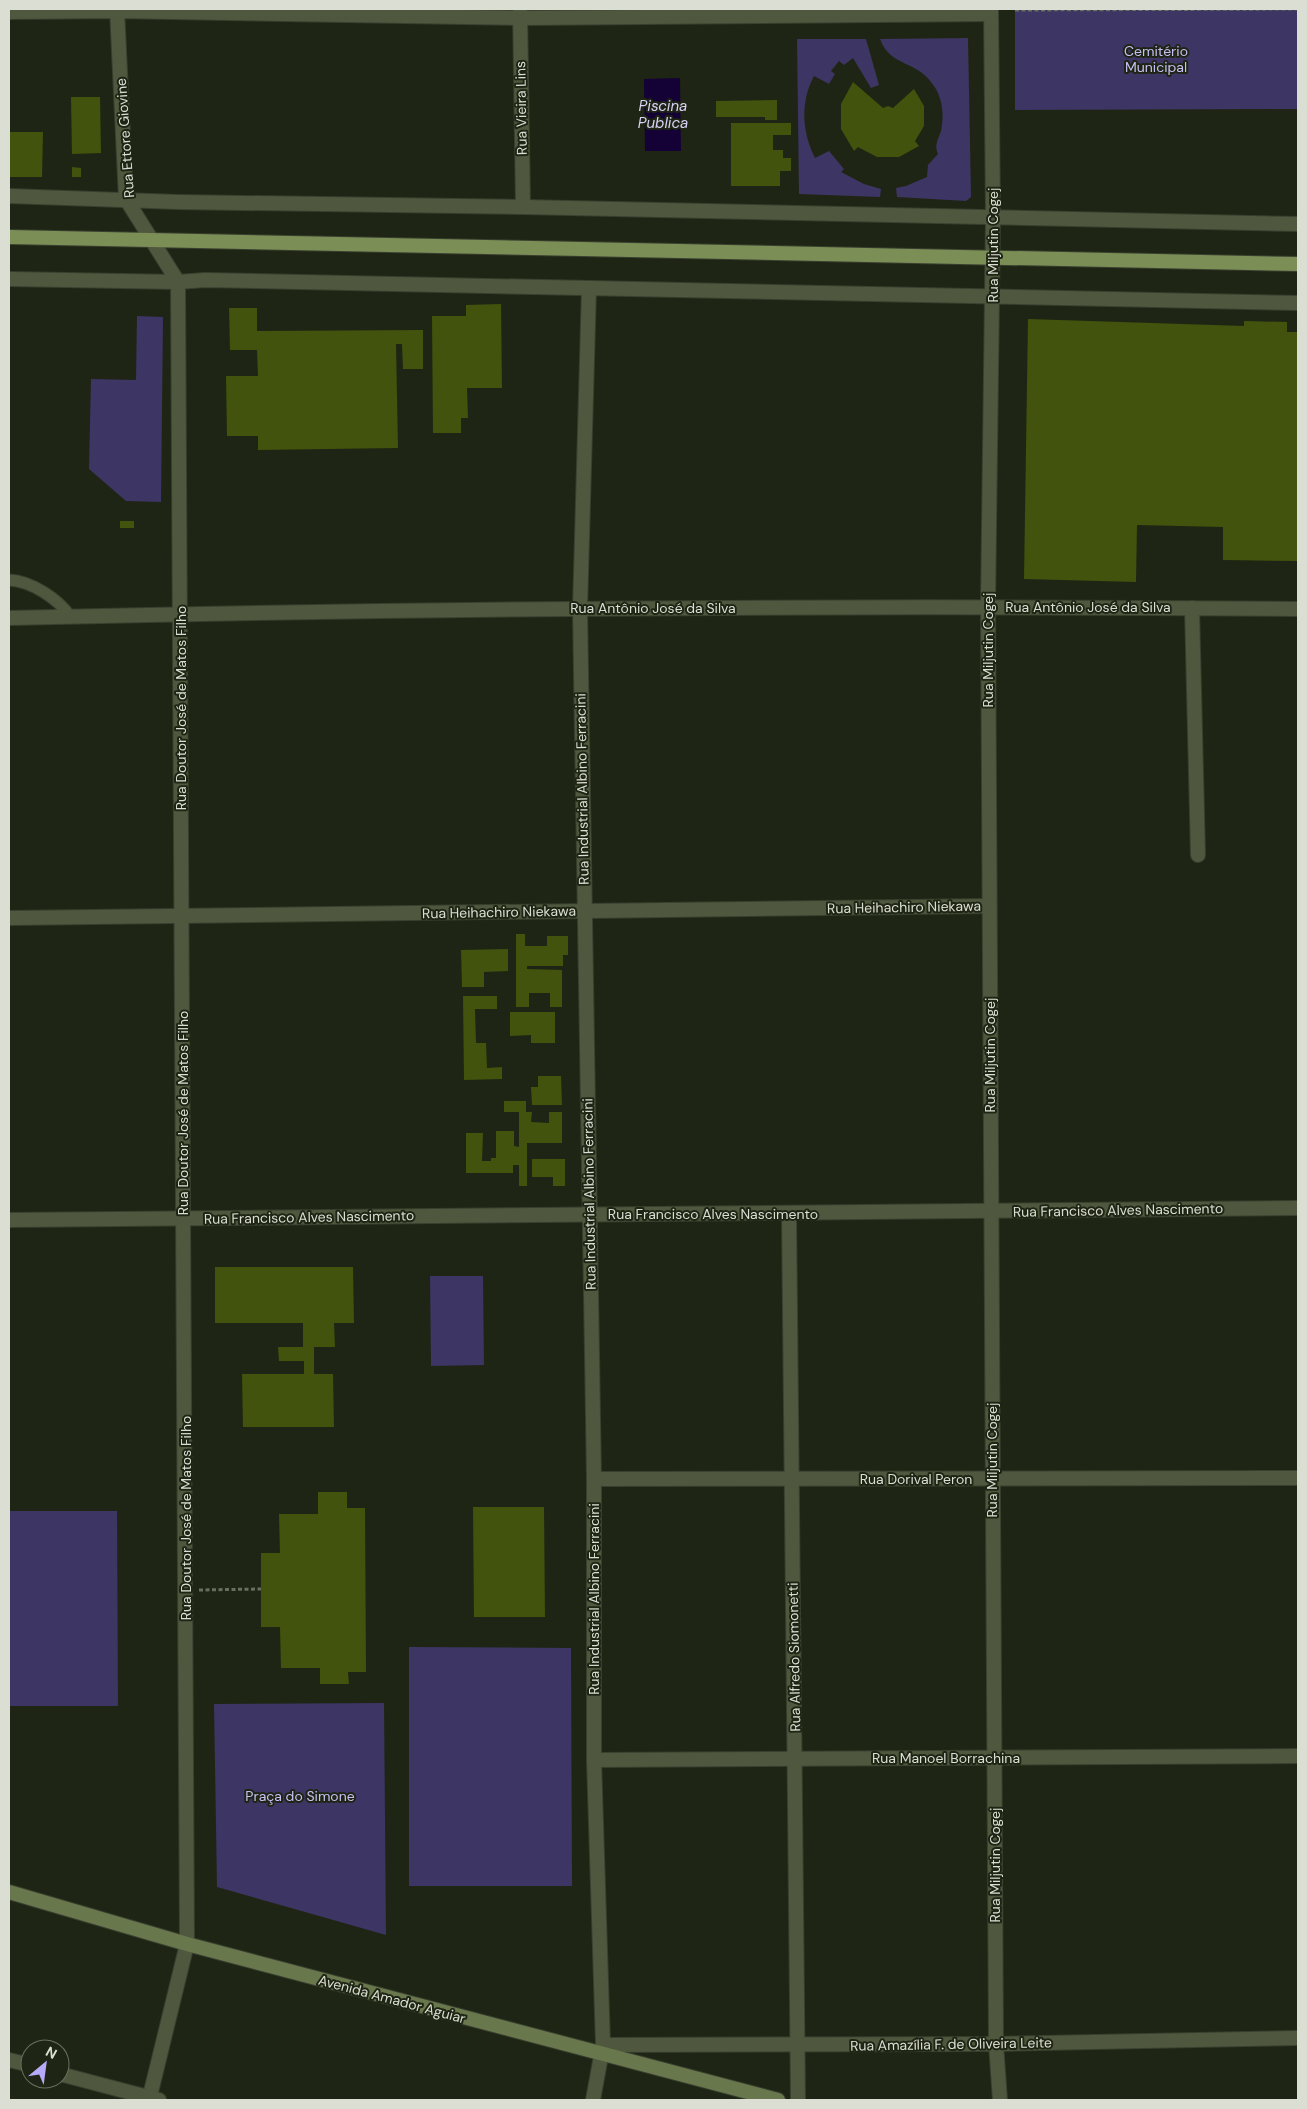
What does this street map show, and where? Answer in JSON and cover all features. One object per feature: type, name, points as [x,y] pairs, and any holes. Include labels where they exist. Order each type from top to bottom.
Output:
[{"type":"main road","points":[[9,237],[523,246],[1298,264]]},
{"type":"main road","name":"Avenida Amador Aguiar","points":[[9,1892],[187,1944],[603,2050],[778,2100]]},
{"type":"street","points":[[9,12],[117,10],[520,14],[991,11]]},
{"type":"street","name":"Rua Ettore Giovine","points":[[117,10],[126,199],[178,282]]},
{"type":"street","name":"Rua Miljutin Cogej","points":[[991,11],[993,258],[988,606],[989,906],[996,2044],[1000,2100]]},
{"type":"street","name":"Rua Vieira Lins","points":[[520,14],[523,207]]},
{"type":"street","points":[[9,196],[178,202],[523,207],[1298,224]]},
{"type":"street","points":[[9,279],[178,282],[205,280],[1298,303]]},
{"type":"street","name":"Rua Doutor José de Matos Filho","points":[[152,2099],[187,1944],[178,282]]},
{"type":"street","name":"Rua Industrial Albino Ferracini","points":[[589,288],[580,609],[594,1479],[594,1760],[603,2050],[593,2100]]},
{"type":"street","name":"Rua Antônio José da Silva","points":[[9,618],[580,609],[988,606],[1298,608]]},
{"type":"street","points":[[1192,608],[1198,855]]},
{"type":"street","name":"Rua Heihachiro Niekawa","points":[[9,918],[989,906]]},
{"type":"street","name":"Rua Francisco Alves Nascimento","points":[[9,1220],[1298,1208]]},
{"type":"street","name":"Rua Alfredo Siomonetti","points":[[789,1213],[790,1479],[796,1759],[798,2100]]},
{"type":"street","name":"Rua Dorival Peron","points":[[594,1479],[1298,1478]]},
{"type":"street","name":"Rua Manoel Borrachina","points":[[594,1760],[1298,1756]]},
{"type":"street","name":"Rua Amazília F. de Oliveira Leite","points":[[603,2050],[798,2045],[996,2044],[1298,2038]]},
{"type":"street","points":[[70,2077],[152,2099]]},
{"type":"lane","points":[[9,580],[30,584],[64,608],[70,616]]},
{"type":"path","points":[[1015,10],[1298,9]]},
{"type":"path","points":[[186,1591],[261,1589]]},
{"type":"green space","name":"Cemitério Municipal","points":[[1015,9],[1298,9],[1298,109],[1015,110]]},
{"type":"green space","points":[[968,38],[971,197],[966,201],[897,197],[896,188],[927,177],[928,165],[938,154],[936,145],[941,131],[943,115],[940,99],[929,79],[921,72],[891,55],[880,39]]},
{"type":"green space","points":[[797,39],[866,39],[879,85],[871,88],[853,58],[844,65],[839,61],[831,71],[835,74],[829,84],[814,76],[806,96],[804,117],[807,138],[815,158],[829,151],[844,169],[841,172],[864,184],[881,189],[880,197],[799,194]]},
{"type":"green space","points":[[137,316],[163,317],[161,502],[126,501],[89,469],[91,379],[136,380]]},
{"type":"green space","points":[[430,1276],[483,1276],[484,1365],[431,1366]]},
{"type":"green space","points":[[9,1511],[117,1511],[118,1706],[9,1706]]},
{"type":"green space","points":[[409,1647],[571,1648],[572,1886],[409,1886]]},
{"type":"green space","name":"Praça do Simone","points":[[384,1703],[386,1935],[217,1887],[214,1704]]},
{"type":"water","name":"Piscina Publica","points":[[680,78],[681,151],[645,151],[644,79]]},
{"type":"building","points":[[853,82],[883,108],[888,106],[893,108],[914,89],[924,106],[924,126],[915,141],[919,146],[899,157],[877,157],[858,147],[854,151],[841,129],[841,104]]},
{"type":"building","points":[[71,97],[100,97],[101,153],[72,154]]},
{"type":"building","points":[[777,100],[777,120],[765,120],[765,117],[716,117],[716,101]]},
{"type":"building","points":[[731,123],[791,123],[791,135],[773,135],[773,150],[783,150],[783,158],[791,158],[791,171],[780,171],[780,186],[731,186]]},
{"type":"building","points":[[9,132],[43,132],[42,177],[9,177]]},
{"type":"building","points":[[72,167],[81,168],[81,177],[72,177]]},
{"type":"building","points":[[501,304],[502,388],[467,388],[468,418],[461,418],[461,433],[433,433],[432,316],[466,316],[466,305]]},
{"type":"building","points":[[229,308],[257,308],[257,331],[423,330],[423,369],[403,369],[402,344],[396,344],[398,448],[258,450],[258,436],[227,436],[226,376],[258,376],[257,350],[230,350]]},
{"type":"building","points":[[1028,319],[1244,326],[1244,321],[1287,322],[1287,332],[1298,332],[1298,561],[1223,560],[1223,527],[1137,525],[1136,582],[1024,579]]},
{"type":"building","points":[[120,521],[134,521],[134,528],[120,528]]},
{"type":"building","points":[[516,934],[525,934],[525,946],[547,946],[547,936],[568,936],[568,955],[563,955],[563,966],[527,966],[527,969],[562,970],[562,1007],[550,1007],[550,993],[529,993],[529,1007],[516,1007]]},
{"type":"building","points":[[508,949],[508,971],[484,972],[484,987],[462,987],[461,950]]},
{"type":"building","points":[[463,996],[497,996],[497,1009],[475,1009],[476,1043],[486,1043],[487,1068],[502,1067],[502,1079],[464,1080]]},
{"type":"building","points":[[510,1012],[555,1012],[555,1043],[531,1043],[531,1035],[510,1036]]},
{"type":"building","points":[[538,1076],[561,1076],[562,1105],[532,1105],[531,1087],[538,1087]]},
{"type":"building","points":[[504,1101],[526,1101],[526,1112],[532,1112],[531,1122],[549,1123],[549,1112],[562,1112],[562,1143],[527,1143],[527,1186],[519,1186],[519,1165],[513,1165],[513,1173],[466,1173],[466,1133],[483,1133],[482,1161],[491,1161],[491,1158],[496,1158],[496,1131],[514,1131],[514,1146],[519,1147],[519,1112],[504,1112]]},
{"type":"building","points":[[532,1159],[565,1159],[565,1186],[553,1186],[553,1177],[532,1177]]},
{"type":"building","points":[[215,1267],[353,1267],[354,1323],[334,1323],[335,1347],[314,1347],[314,1374],[333,1374],[334,1427],[243,1427],[242,1374],[304,1374],[304,1361],[279,1361],[278,1347],[303,1347],[303,1323],[215,1323]]},
{"type":"building","points":[[318,1492],[347,1492],[347,1508],[365,1508],[366,1672],[348,1672],[349,1684],[320,1684],[320,1668],[281,1668],[280,1627],[261,1627],[261,1553],[280,1553],[279,1514],[318,1514]]},
{"type":"building","points":[[473,1507],[544,1507],[545,1617],[474,1617]]}]
